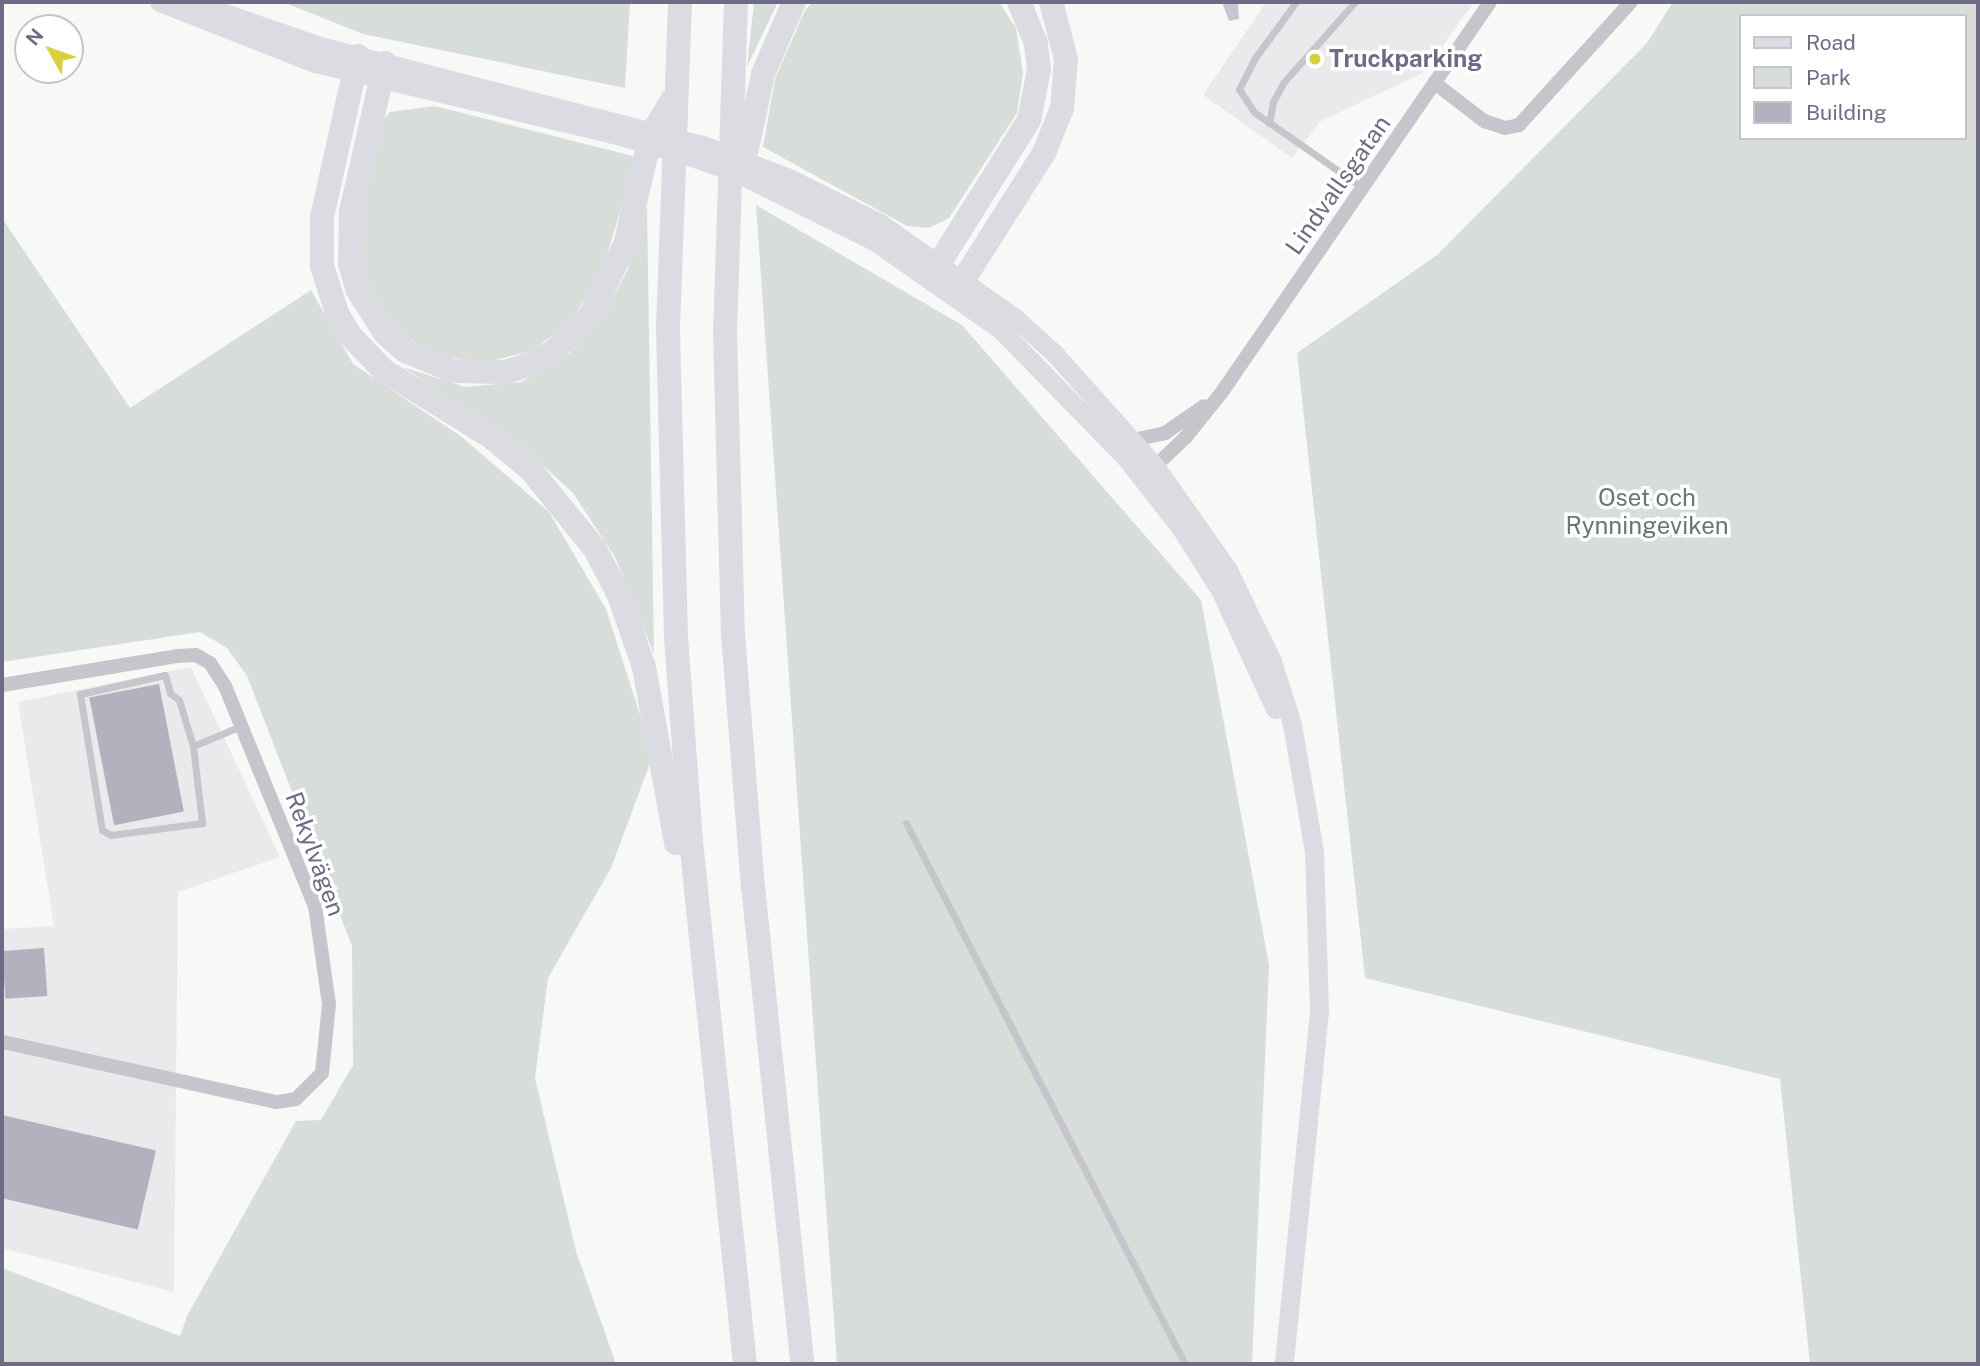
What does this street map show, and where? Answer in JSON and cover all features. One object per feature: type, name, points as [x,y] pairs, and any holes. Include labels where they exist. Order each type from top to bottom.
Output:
[{"type":"highway","points":[[680,2],[674,96],[668,331],[672,548],[691,841],[745,1364]]},
{"type":"highway","points":[[736,2],[725,332],[733,634],[753,886],[802,1364]]},
{"type":"highway","points":[[730,174],[747,149],[763,74],[794,2]]},
{"type":"highway","points":[[934,270],[1029,120],[1039,69],[1036,43],[1019,2]]},
{"type":"highway","points":[[958,287],[1044,153],[1062,108],[1066,59],[1051,2]]},
{"type":"highway","points":[[356,64],[322,217],[322,266],[328,290],[343,324],[365,353],[404,383],[491,436],[549,488],[588,538],[619,595],[644,667],[660,742],[719,1120]]},
{"type":"highway","points":[[383,72],[351,212],[350,264],[357,289],[377,323],[405,351],[441,367],[480,374],[531,364],[554,351],[591,314],[625,245],[652,135],[674,96]]},
{"type":"street","points":[[159,2],[317,54],[615,127],[698,159],[786,186],[880,223],[934,270],[1054,353],[1133,440],[1149,472],[1220,590],[1295,756],[1314,851],[1320,962],[1284,1364]]},
{"type":"street","points":[[192,2],[267,38]]},
{"type":"street","name":"Lindvallsgatan","points":[[1149,472],[1222,392],[1490,2]]},
{"type":"street","points":[[1436,84],[1484,121],[1505,128],[1520,125],[1631,2]]},
{"type":"street","points":[[958,287],[1149,472]]},
{"type":"street","name":"Lindvallsgatan","points":[[1133,440],[1165,433],[1222,392]]},
{"type":"street","name":"Rekylvägen","points":[[2,685],[196,655],[218,671],[315,906],[328,972],[326,1051],[322,1073],[311,1088],[296,1099],[276,1102],[2,1042]]},
{"type":"lane","points":[[1296,2],[1255,58],[1239,89],[1254,112],[1364,188]]},
{"type":"lane","points":[[1269,123],[1273,102],[1283,83],[1355,2]]},
{"type":"lane","points":[[165,675],[170,694],[179,699],[193,746],[202,823],[111,835],[102,830],[80,694],[165,675]]},
{"type":"lane","points":[[193,746],[242,726]]},
{"type":"lane","points":[[906,823],[1185,1364]]},
{"type":"shaded area","points":[[1222,2],[1238,2],[1239,19],[1229,21]]},
{"type":"shaded area","points":[[1266,2],[1474,2],[1423,73],[1321,121],[1292,158],[1203,95]]},
{"type":"shaded area","points":[[191,667],[280,857],[178,892],[174,1292],[2,1248],[2,929],[54,926],[18,702]]},
{"type":"green space","points":[[283,2],[630,2],[625,88],[363,34]]},
{"type":"green space","points":[[754,2],[778,2],[747,67]]},
{"type":"green space","points":[[813,2],[999,2],[1016,28],[1023,73],[1017,113],[949,218],[929,228],[907,226],[763,147],[775,79],[805,10]]},
{"type":"green space","name":"Oset och Rynningeviken","points":[[1673,2],[1978,2],[1978,1364],[1810,1364],[1780,1079],[1365,978],[1297,353],[1437,255],[1647,43]]},
{"type":"green space","points":[[435,106],[637,157],[601,274],[571,321],[532,351],[486,362],[439,356],[401,334],[373,299],[361,262],[361,225],[380,124],[390,112]]},
{"type":"green space","points":[[756,205],[962,325],[1201,600],[1269,965],[1252,1364],[837,1364]]},
{"type":"green space","points":[[647,206],[654,654],[615,557],[573,493],[525,449],[403,367],[465,387],[521,382],[569,354],[604,314],[628,269]]},
{"type":"green space","points":[[2,218],[130,408],[311,290],[353,364],[462,437],[549,512],[606,609],[653,755],[611,868],[548,978],[535,1078],[576,1251],[616,1364],[2,1364],[2,1268],[180,1336],[188,1314],[296,1121],[321,1120],[353,1065],[352,946],[247,676],[227,648],[200,632],[2,662]]},
{"type":"building","points":[[159,684],[184,812],[114,825],[89,698]]},
{"type":"building","points":[[44,948],[47,996],[5,999],[2,951]]},
{"type":"building","points":[[2,1115],[156,1151],[138,1229],[2,1198]]},
{"type":"place","name":"Truckparking","points":[[1315,59]]}]
